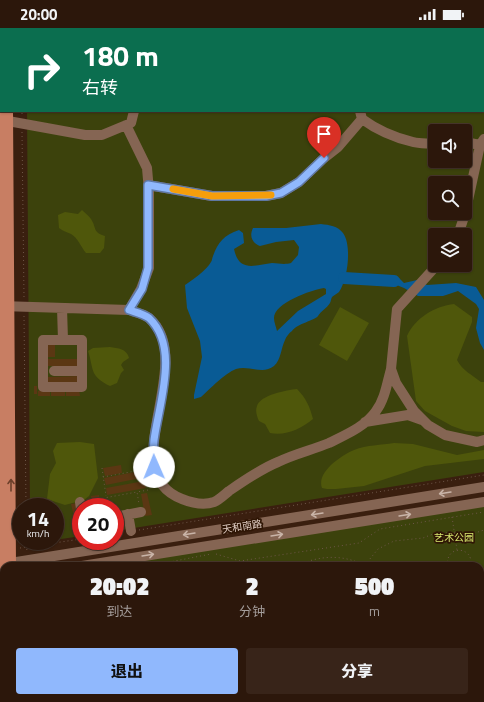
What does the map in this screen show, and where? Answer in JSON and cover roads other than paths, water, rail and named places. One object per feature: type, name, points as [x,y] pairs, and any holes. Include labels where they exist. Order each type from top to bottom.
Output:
[{"type":"main road","points":[[0,63],[0,78]]},
{"type":"main road","points":[[1,112],[11,549],[7,562]]},
{"type":"main road","points":[[6,562],[3,499],[8,116]]},
{"type":"street","points":[[8,116],[85,135],[102,135],[131,123],[134,112]]},
{"type":"street","points":[[148,185],[212,196],[266,196],[281,193],[299,182],[338,147],[361,115],[371,125],[414,143],[428,144]]},
{"type":"street","points":[[126,125],[146,168],[148,185],[148,268],[142,289],[129,310]]},
{"type":"street","points":[[460,228],[482,142]]},
{"type":"street","points":[[5,306],[129,310],[148,316],[162,337],[166,353],[165,374],[154,442],[154,467],[162,484],[174,496],[192,503],[205,504],[215,502],[229,491],[277,462],[322,446],[353,431],[377,411],[384,396],[391,369],[397,309],[431,272]]},
{"type":"street","points":[[62,308],[63,340]]},
{"type":"street","points":[[43,340],[63,340],[82,340],[82,387],[43,387],[43,340]]},
{"type":"street","points":[[391,369],[396,383],[414,410],[428,425],[445,435],[477,442],[484,440]]},
{"type":"street","points":[[54,371],[82,372]]},
{"type":"street","points":[[365,422],[408,416],[423,420]]},
{"type":"street","name":"天和南路","points":[[18,562],[484,487]]},
{"type":"street","name":"天和南路","points":[[107,562],[484,502]]},
{"type":"street","points":[[124,515],[141,512]]},
{"type":"street","points":[[128,514],[131,531]]},
{"type":"water","points":[[321,224],[333,226],[343,233],[346,238],[348,262],[345,279],[339,292],[332,297],[329,305],[316,318],[298,326],[289,334],[286,338],[278,361],[270,369],[236,369],[222,378],[201,397],[194,399],[202,357],[200,341],[187,308],[185,285],[199,275],[209,265],[217,247],[222,240],[229,234],[239,230],[243,233],[244,243],[234,249],[236,257],[244,265],[254,266],[272,263],[291,263],[298,255],[299,247],[294,240],[260,246],[255,243],[251,236],[253,228],[286,228]],"holes":[[[318,289],[326,289],[326,294],[298,311],[277,331],[274,318],[280,307],[286,302],[302,294]]]},
{"type":"water","points":[[399,278],[404,283],[417,280],[427,285],[456,283],[476,287],[484,300],[484,350],[480,343],[476,328],[479,309],[476,304],[458,291],[443,296],[418,296],[394,284],[394,279]]},
{"type":"waterway","points":[[344,278],[394,281]]},
{"type":"park label","name":"艺术公园","points":[[454,537]]}]
